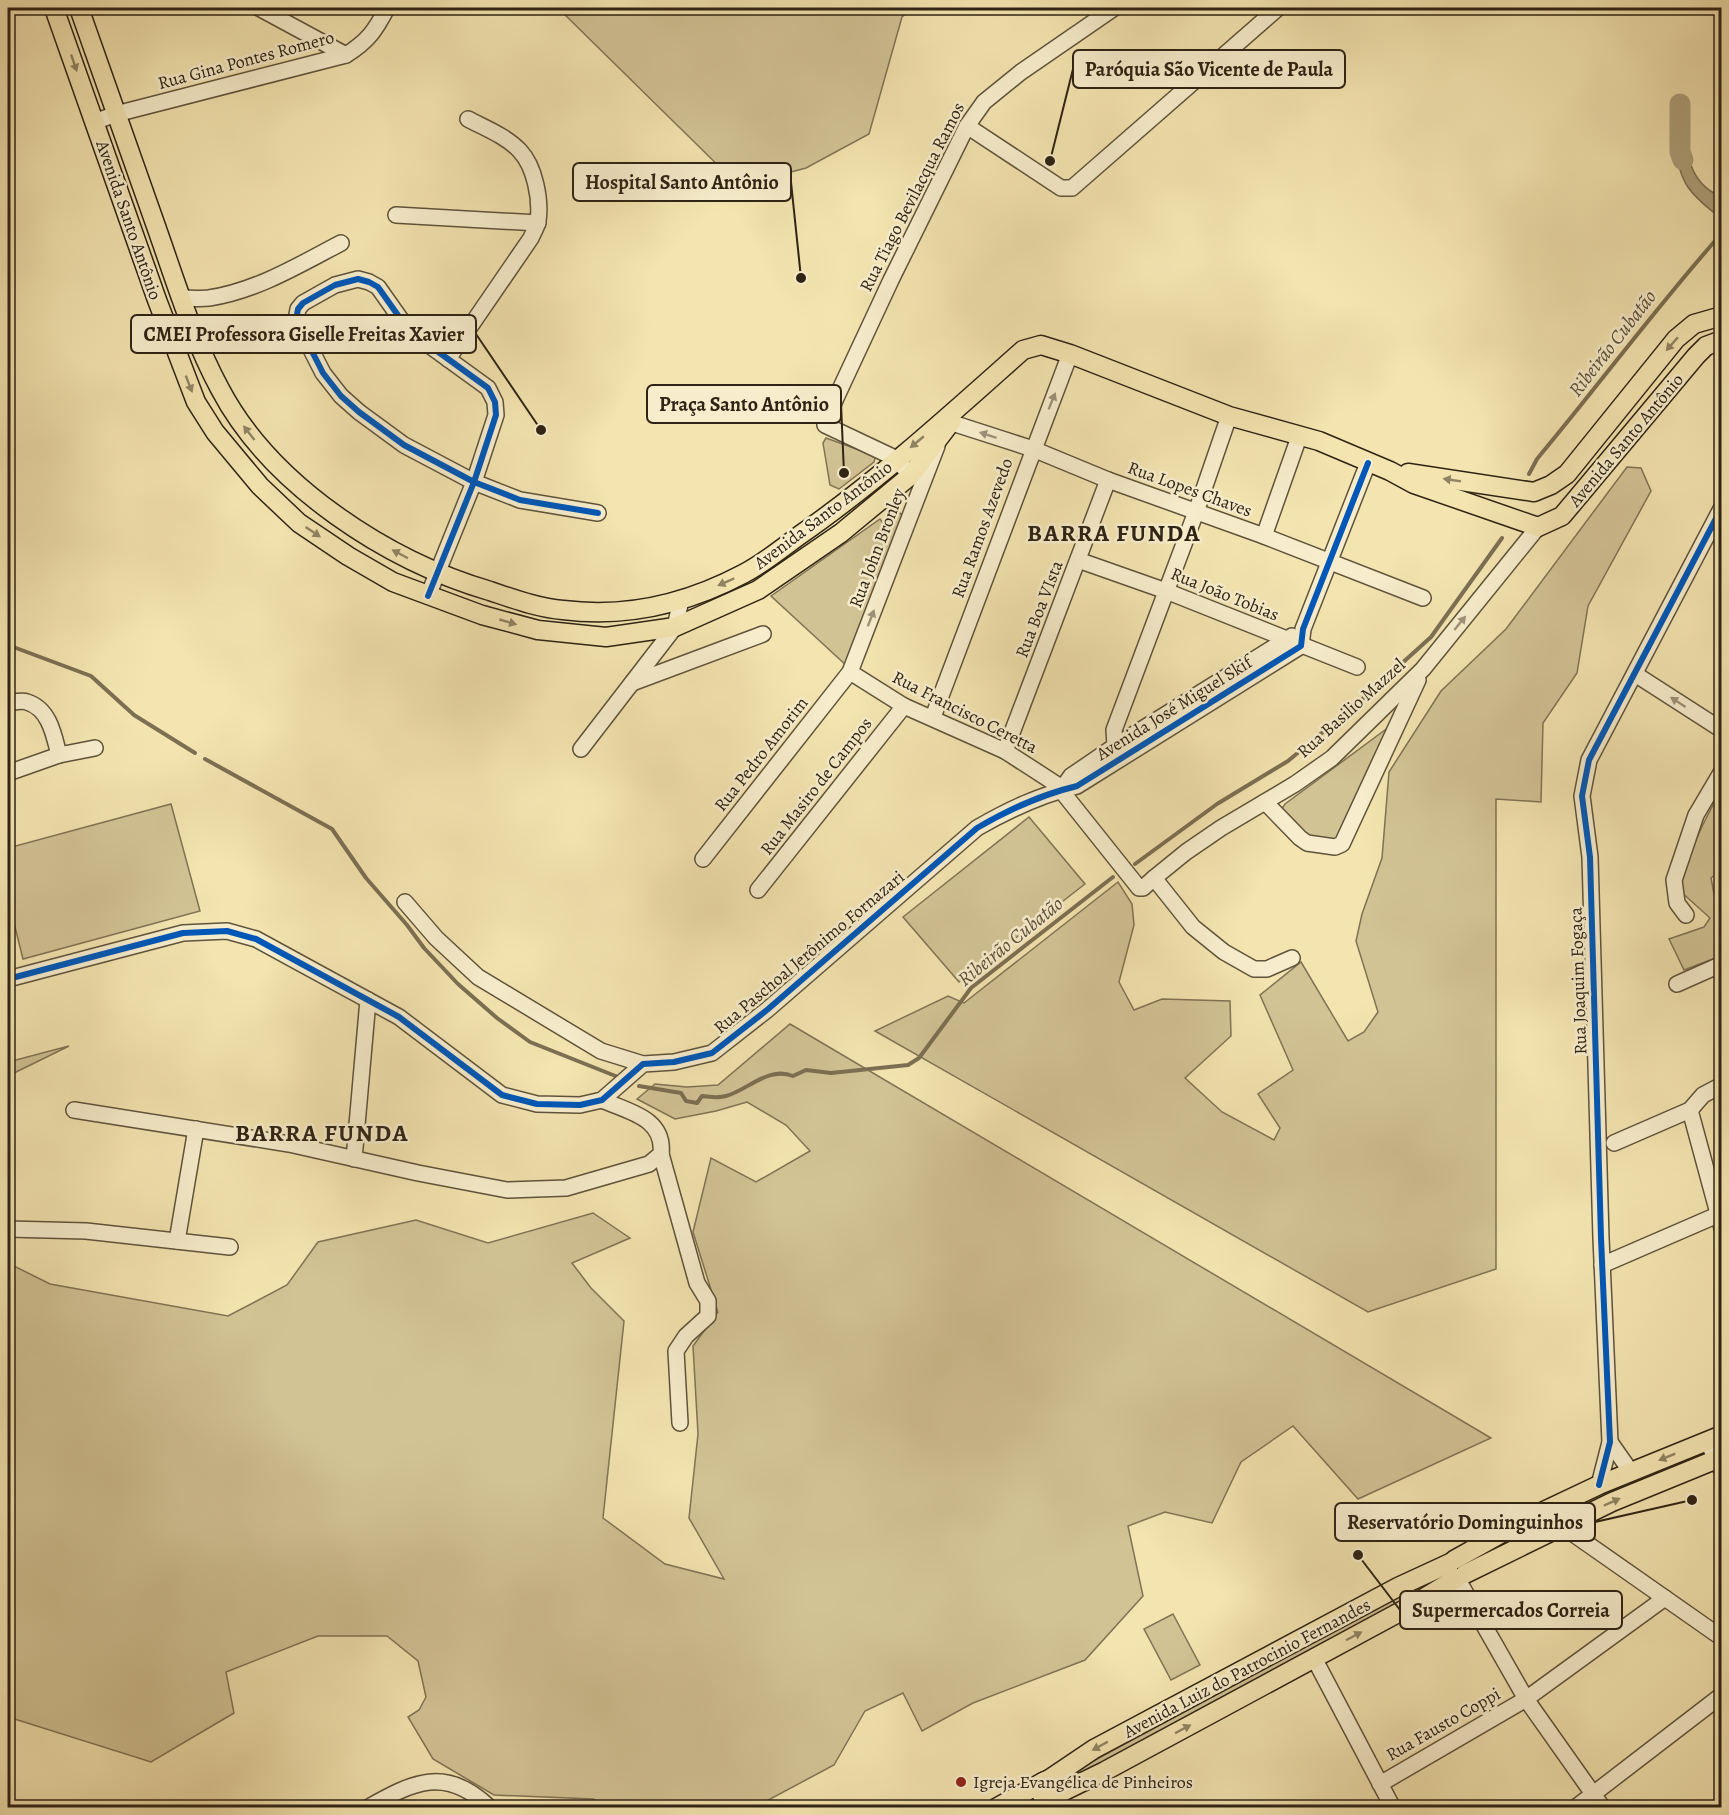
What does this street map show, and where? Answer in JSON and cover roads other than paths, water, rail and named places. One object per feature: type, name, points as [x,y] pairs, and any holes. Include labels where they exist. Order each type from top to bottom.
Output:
[{"type":"main road","name":"Avenida Santo Antônio","points":[[54,8],[157,300],[196,402],[215,432],[260,486],[298,523],[348,556],[393,582],[428,596],[482,615],[538,630],[606,637],[675,627],[758,590],[841,533],[910,476],[962,404],[1023,350],[1041,345],[1071,354],[1229,416],[1319,441],[1390,471],[1414,484],[1538,528],[1562,516],[1696,356],[1706,346],[1722,340]]},
{"type":"main road","name":"Avenida Santo Antônio","points":[[79,8],[181,298],[219,388],[234,413],[273,462],[306,493],[401,556],[475,588],[522,602],[562,610],[615,612],[653,607],[693,597],[746,573],[828,516],[897,459],[945,427]]},
{"type":"main road","name":"Avenida Santo Antônio","points":[[1390,471],[1510,490],[1534,492],[1551,485],[1567,474],[1676,339],[1694,324],[1722,316]]},
{"type":"main road","points":[[1567,474],[1584,489]]},
{"type":"main road","points":[[482,615],[487,590]]},
{"type":"main road","name":"Avenida Luiz do Patrocinio Fernandes","points":[[996,1808],[1048,1795],[1409,1607],[1456,1569],[1527,1519],[1599,1485],[1714,1438]]},
{"type":"main road","name":"Avenida Luiz do Patrocinio Fernandes","points":[[1048,1795],[1094,1749],[1398,1587],[1456,1569],[1562,1526],[1612,1502],[1720,1463]]},
{"type":"street","points":[[259,8],[346,55]]},
{"type":"street","name":"Rua Gina Pontes Romero","points":[[94,122],[116,114],[346,55],[362,45],[374,32],[387,8]]},
{"type":"street","name":"Rua Tiago Bevilacqua Ramos","points":[[897,459],[825,425],[891,280],[967,126],[984,102],[1021,72],[1114,8]]},
{"type":"street","points":[[967,126],[1061,188],[1072,188],[1278,8]]},
{"type":"street","points":[[448,359],[531,238],[538,223],[538,201],[534,179],[527,160],[508,141],[468,119]]},
{"type":"street","points":[[396,215],[538,223]]},
{"type":"street","points":[[181,298],[208,298],[247,288],[286,272],[341,243]]},
{"type":"street","points":[[428,596],[474,482],[496,415],[495,402],[488,388],[415,335],[378,287],[358,279],[335,285],[303,303],[298,309],[296,320],[323,373],[341,396],[359,412],[404,445],[474,482],[520,500],[598,513]]},
{"type":"street","name":"Rua Ramos Azevedo","points":[[933,717],[1071,354]]},
{"type":"street","points":[[1118,752],[1114,730],[1196,512],[1229,416]]},
{"type":"street","name":"Rua Lopes Chaves","points":[[945,427],[1033,449],[1108,480],[1264,536],[1423,598]]},
{"type":"street","name":"Rua John Bronley","points":[[850,672],[945,427]]},
{"type":"street","points":[[1264,536],[1299,437]]},
{"type":"street","points":[[897,459],[910,476]]},
{"type":"street","points":[[1294,643],[1330,562],[1368,463]]},
{"type":"street","name":"Rua Boa VIsta","points":[[1005,751],[1108,480]]},
{"type":"street","name":"Rua Joaquim Fogaça","points":[[1599,1485],[1610,1442],[1602,1265],[1590,857],[1581,796],[1589,760],[1722,507]]},
{"type":"street","name":"Rua Basilio Mazzel","points":[[1154,878],[1186,852],[1332,758],[1424,669],[1538,528]]},
{"type":"street","name":"Rua João Tobias","points":[[1078,560],[1166,591],[1358,667]]},
{"type":"street","points":[[581,748],[675,627],[681,600]]},
{"type":"street","points":[[632,683],[763,634]]},
{"type":"street","name":"Avenida José Miguel Skif","points":[[1061,790],[1071,776],[1118,752],[1294,643]]},
{"type":"street","points":[[1265,802],[1307,843],[1335,847],[1342,844],[1424,669]]},
{"type":"street","name":"Rua Francisco Ceretta","points":[[850,672],[904,706],[1005,751],[1056,784],[1138,888],[1143,888],[1154,878]]},
{"type":"street","name":"Rua Pedro Amorim","points":[[703,859],[850,672]]},
{"type":"street","points":[[1635,674],[1722,730]]},
{"type":"street","points":[[8,703],[26,701],[37,707],[49,720],[59,755]]},
{"type":"street","name":"Rua Masiro de Campos","points":[[758,890],[904,706]]},
{"type":"street","points":[[8,774],[59,755],[94,748]]},
{"type":"street","points":[[1686,915],[1677,903],[1674,880],[1696,815],[1722,771]]},
{"type":"street","name":"Rua Paschoal Jerônimo Fornazari","points":[[643,1064],[674,1062],[712,1053],[768,1010],[977,828],[1038,796],[1061,790]]},
{"type":"street","points":[[1154,878],[1193,927],[1224,952],[1254,969],[1267,969],[1292,958]]},
{"type":"street","points":[[405,902],[436,938],[478,977],[601,1051],[643,1064]]},
{"type":"street","points":[[8,979],[183,933],[227,931],[256,939],[399,1017],[502,1095],[537,1104],[580,1106],[602,1100],[643,1064]]},
{"type":"street","points":[[1677,984],[1722,964]]},
{"type":"street","points":[[354,1159],[368,1000]]},
{"type":"street","points":[[1614,1143],[1690,1110],[1703,1095],[1722,1085]]},
{"type":"street","points":[[602,1100],[651,1122],[661,1137],[662,1154],[697,1283],[708,1301],[708,1316],[686,1336],[676,1351],[680,1423]]},
{"type":"street","points":[[74,1110],[289,1144],[507,1190],[566,1188],[649,1164],[662,1154]]},
{"type":"street","points":[[1602,1265],[1721,1219],[1690,1110]]},
{"type":"street","points":[[177,1241],[196,1129]]},
{"type":"street","points":[[8,1228],[86,1230],[230,1247]]},
{"type":"street","points":[[1714,1438],[1720,1463]]},
{"type":"street","points":[[1610,1442],[1631,1472]]},
{"type":"street","points":[[1562,1526],[1722,1638]]},
{"type":"street","points":[[1456,1569],[1526,1698],[1603,1808]]},
{"type":"street","name":"Rua Fausto Coppi","points":[[1380,1784],[1526,1698],[1665,1598]]},
{"type":"street","points":[[1314,1658],[1393,1808]]},
{"type":"street","points":[[1575,1808],[1722,1695]]},
{"type":"street","points":[[367,1808],[418,1783],[437,1782],[458,1785],[480,1797],[490,1808]]},
{"type":"waterway","points":[[1680,104],[1680,152],[1683,160]]},
{"type":"waterway","name":"Ribeirão Cubatão","points":[[1529,474],[1537,459],[1722,233]]},
{"type":"waterway","name":"Ribeirão Cubatão","points":[[1135,864],[1217,804],[1288,761],[1358,703],[1431,637],[1502,538]]},
{"type":"waterway","name":"Ribeirão Cubatão","points":[[8,645],[91,676],[134,715],[195,753]]},
{"type":"waterway","points":[[205,759],[332,829],[366,878],[424,948],[458,984],[497,1018],[530,1042],[618,1077]]},
{"type":"waterway","name":"Ribeirão Cubatão","points":[[639,1086],[681,1093],[686,1101],[697,1103],[702,1096],[726,1096],[775,1074],[793,1076],[806,1070],[831,1073],[908,1065],[919,1058],[971,988],[1113,877]]},
{"type":"place","name":"Paróquia São Vicente de Paula","points":[[1050,161]]},
{"type":"place","name":"Hospital Santo Antônio","points":[[801,278]]},
{"type":"place","name":"CMEI Professora Giselle Freitas Xavier","points":[[541,430]]},
{"type":"place","name":"Praça Santo Antônio","points":[[844,473]]},
{"type":"place","name":"Reservatório Dominguinhos","points":[[1692,1500]]},
{"type":"place","name":"Supermercados Correia","points":[[1358,1555]]},
{"type":"place","name":"Igreja Evangélica de Pinheiros","points":[[961,1782]]},
{"type":"district","name":"BARRA FUNDA","points":[[1114,533]]},
{"type":"district","name":"BARRA FUNDA","points":[[322,1133]]}]
